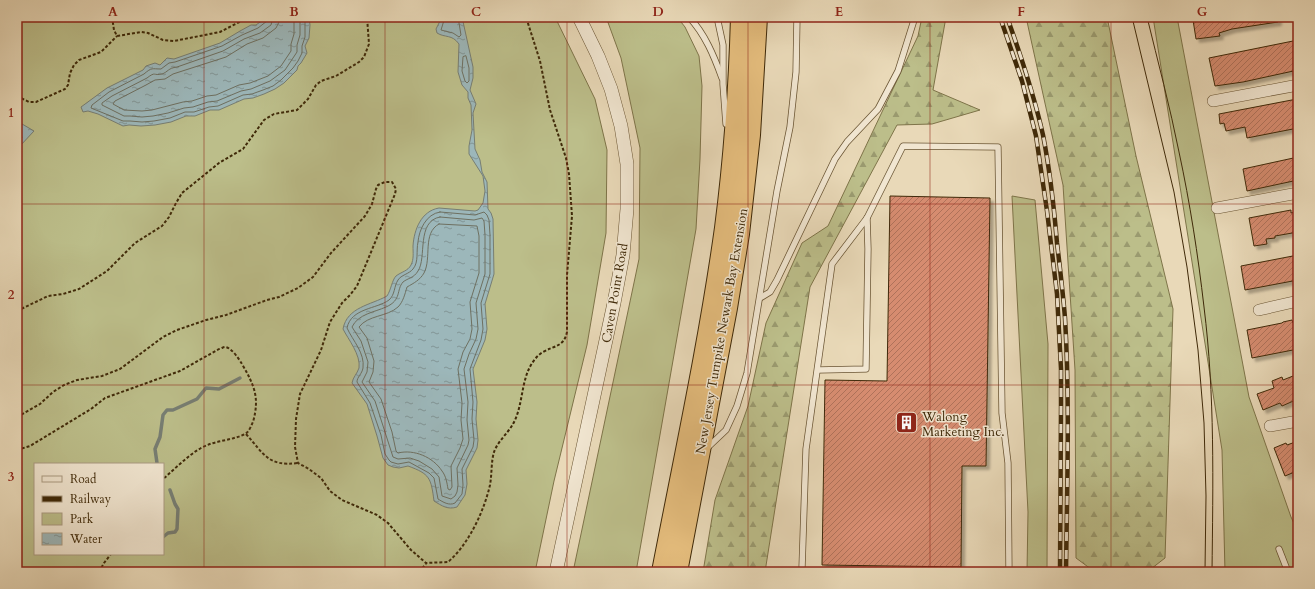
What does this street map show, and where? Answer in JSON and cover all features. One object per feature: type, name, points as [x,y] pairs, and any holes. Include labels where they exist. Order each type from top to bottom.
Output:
[{"type":"highway","name":"New Jersey Turnpike Newark Bay Extension","points":[[662,572],[713,303],[730,178],[738,84],[741,17]]},
{"type":"highway","name":"New Jersey Turnpike Newark Bay Extension","points":[[677,572],[728,308],[739,234],[750,135],[757,17]]},
{"type":"street","name":"Caven Point Road","points":[[556,572],[614,303],[623,256],[627,209],[627,164],[621,126],[611,89],[598,56],[578,17]]},
{"type":"street","points":[[1213,101],[1298,85]]},
{"type":"street","points":[[1217,208],[1298,193]]},
{"type":"street","points":[[1259,310],[1298,301]]},
{"type":"street","points":[[1270,426],[1298,421]]},
{"type":"lane","points":[[689,17],[705,39],[716,61],[723,84]]},
{"type":"lane","points":[[717,17],[723,44],[723,84],[727,131]]},
{"type":"lane","points":[[700,454],[726,430],[737,406],[747,373],[777,191],[790,127],[796,72],[797,17]]},
{"type":"lane","points":[[760,298],[770,292],[778,280],[835,159],[848,142],[878,109],[898,71],[915,17]]},
{"type":"lane","points":[[728,139],[730,178]]},
{"type":"lane","points":[[804,572],[802,568],[806,449],[832,264],[867,218],[903,146],[998,147],[1002,413],[1008,463],[1009,572]]},
{"type":"lane","points":[[818,370],[866,369],[868,249],[867,218]]},
{"type":"lane","points":[[1279,548],[1288,572]]},
{"type":"path","points":[[112,17],[114,30],[117,36]]},
{"type":"path","points":[[17,96],[30,102],[36,102],[64,89],[68,85],[70,73],[74,65],[79,60],[101,52],[117,36],[141,32],[148,33],[163,40],[174,41],[220,32],[249,17]]},
{"type":"path","points":[[17,311],[48,296],[63,294],[79,289],[107,271],[135,243],[162,226],[169,217],[182,193],[219,164],[243,149],[264,120],[274,114],[297,110],[308,99],[316,85],[321,81],[336,76],[364,57],[370,44],[367,17],[341,17]]},
{"type":"path","points":[[246,434],[267,457],[275,463],[298,463],[321,478],[330,490],[342,500],[377,515],[388,523],[411,550],[426,563],[448,562],[458,552],[474,529],[490,485],[494,452],[513,424],[517,415],[528,370],[537,357],[543,352],[561,344],[566,339],[567,332],[567,270],[572,216],[566,158],[550,110],[540,61],[526,17]]},
{"type":"path","points":[[17,417],[40,404],[53,392],[64,385],[77,380],[102,376],[120,369],[156,341],[177,330],[206,320],[226,316],[267,300],[279,298],[298,288],[313,277],[331,253],[365,216],[372,204],[378,185],[385,182],[392,182],[396,189],[395,194],[362,275],[357,286],[342,303],[330,322],[321,350],[300,394],[296,419],[295,446],[298,463]]},
{"type":"path","points":[[17,450],[30,446],[91,409],[105,398],[120,391],[180,371],[225,347],[229,349],[241,363],[253,385],[257,400],[251,426],[246,434],[215,442],[201,448],[164,478]]},
{"type":"path","points":[[100,572],[104,563],[110,555]]},
{"type":"path","points":[[419,572],[426,563]]},
{"type":"green space","points":[[17,17],[555,17],[595,99],[607,150],[606,233],[587,345],[554,481],[535,572],[17,572]]},
{"type":"green space","points":[[606,17],[677,17],[685,27],[699,56],[702,86],[696,229],[636,572],[573,572],[639,259],[640,148],[621,58]]},
{"type":"green space","points":[[922,17],[946,17],[933,90],[980,110],[932,124],[897,125],[810,287],[765,572],[703,572],[715,500],[748,406],[766,323],[802,243],[828,226],[918,36]]},
{"type":"green space","points":[[1026,17],[1107,17],[1136,156],[1173,309],[1165,558],[1147,572],[1095,572],[1076,558],[1075,370],[1063,185]]},
{"type":"green space","points":[[1153,17],[1177,17],[1249,397],[1291,517],[1298,532],[1298,572],[1225,572],[1222,450]]},
{"type":"green space","points":[[1012,196],[1035,200],[1048,344],[1047,572],[1027,572],[1028,512]]},
{"type":"water","points":[[267,17],[309,17],[310,25],[309,38],[305,46],[307,53],[297,70],[284,83],[275,89],[253,98],[244,99],[219,110],[210,110],[195,116],[186,116],[171,122],[155,125],[123,126],[98,114],[88,111],[83,112],[81,107],[107,88],[143,70],[146,66],[155,63],[160,65],[167,58],[174,59],[220,43],[251,25],[256,25]]},
{"type":"water","points":[[442,17],[462,17],[473,67],[473,78],[470,90],[476,104],[473,113],[475,149],[480,160],[482,172],[487,182],[488,209],[493,219],[494,274],[485,304],[487,329],[485,340],[473,369],[477,402],[477,448],[466,470],[467,484],[465,495],[457,507],[451,508],[442,506],[434,501],[430,482],[421,472],[408,466],[399,468],[393,467],[388,465],[383,458],[367,404],[352,383],[359,368],[359,363],[354,347],[343,329],[345,322],[354,311],[387,296],[396,276],[410,267],[413,260],[415,234],[420,222],[427,213],[439,208],[475,211],[478,210],[483,203],[485,191],[483,176],[469,154],[472,130],[471,105],[468,98],[468,92],[462,85],[458,72],[459,44],[451,37],[437,33],[436,29]]},
{"type":"water","points":[[17,121],[34,131],[20,146],[17,147]]},
{"type":"building","points":[[1214,17],[1278,17],[1278,22],[1232,29],[1219,33],[1220,36],[1196,39],[1193,20]]},
{"type":"building","points":[[1298,40],[1298,70],[1243,82],[1215,86],[1209,58]]},
{"type":"building","points":[[1297,99],[1298,128],[1247,138],[1245,127],[1226,131],[1224,123],[1220,124],[1219,114]]},
{"type":"building","points":[[1298,157],[1298,180],[1247,191],[1243,169]]},
{"type":"building","name":"Walong Marketing Inc.","points":[[890,196],[990,198],[986,466],[962,466],[961,567],[822,565],[825,380],[887,381]]},
{"type":"building","points":[[1291,210],[1291,213],[1298,211],[1298,232],[1275,236],[1275,238],[1266,239],[1267,244],[1254,246],[1249,218]]},
{"type":"building","points":[[1298,255],[1298,280],[1245,290],[1241,266]]},
{"type":"building","points":[[1292,320],[1293,323],[1298,322],[1298,349],[1252,358],[1247,330]]},
{"type":"building","points":[[1298,374],[1298,399],[1282,406],[1280,403],[1263,410],[1257,394],[1274,388],[1272,381],[1282,377],[1283,380]]},
{"type":"building","points":[[1298,441],[1298,465],[1295,466],[1297,471],[1285,476],[1274,448],[1286,443],[1287,445]]},
{"type":"waterway","points":[[157,463],[155,449],[160,437],[163,415],[167,410],[173,410],[197,399],[206,388],[219,389],[240,378]]},
{"type":"waterway","points":[[164,536],[168,533],[175,532],[177,529],[178,509],[170,490]]},
{"type":"tram line","points":[[1132,17],[1174,192],[1187,267],[1198,350],[1204,423],[1206,496],[1205,572]]},
{"type":"tram line","points":[[1147,17],[1168,101],[1183,171],[1199,268],[1208,340],[1212,406],[1212,572]]},
{"type":"railway","points":[[1000,17],[1022,81],[1036,136],[1057,294],[1061,369],[1060,572]]},
{"type":"railway","points":[[1007,17],[1027,76],[1043,135],[1053,202],[1067,350],[1068,445],[1066,572]]},
{"type":"place","name":"Walong Marketing Inc.","points":[[906,423]]}]
